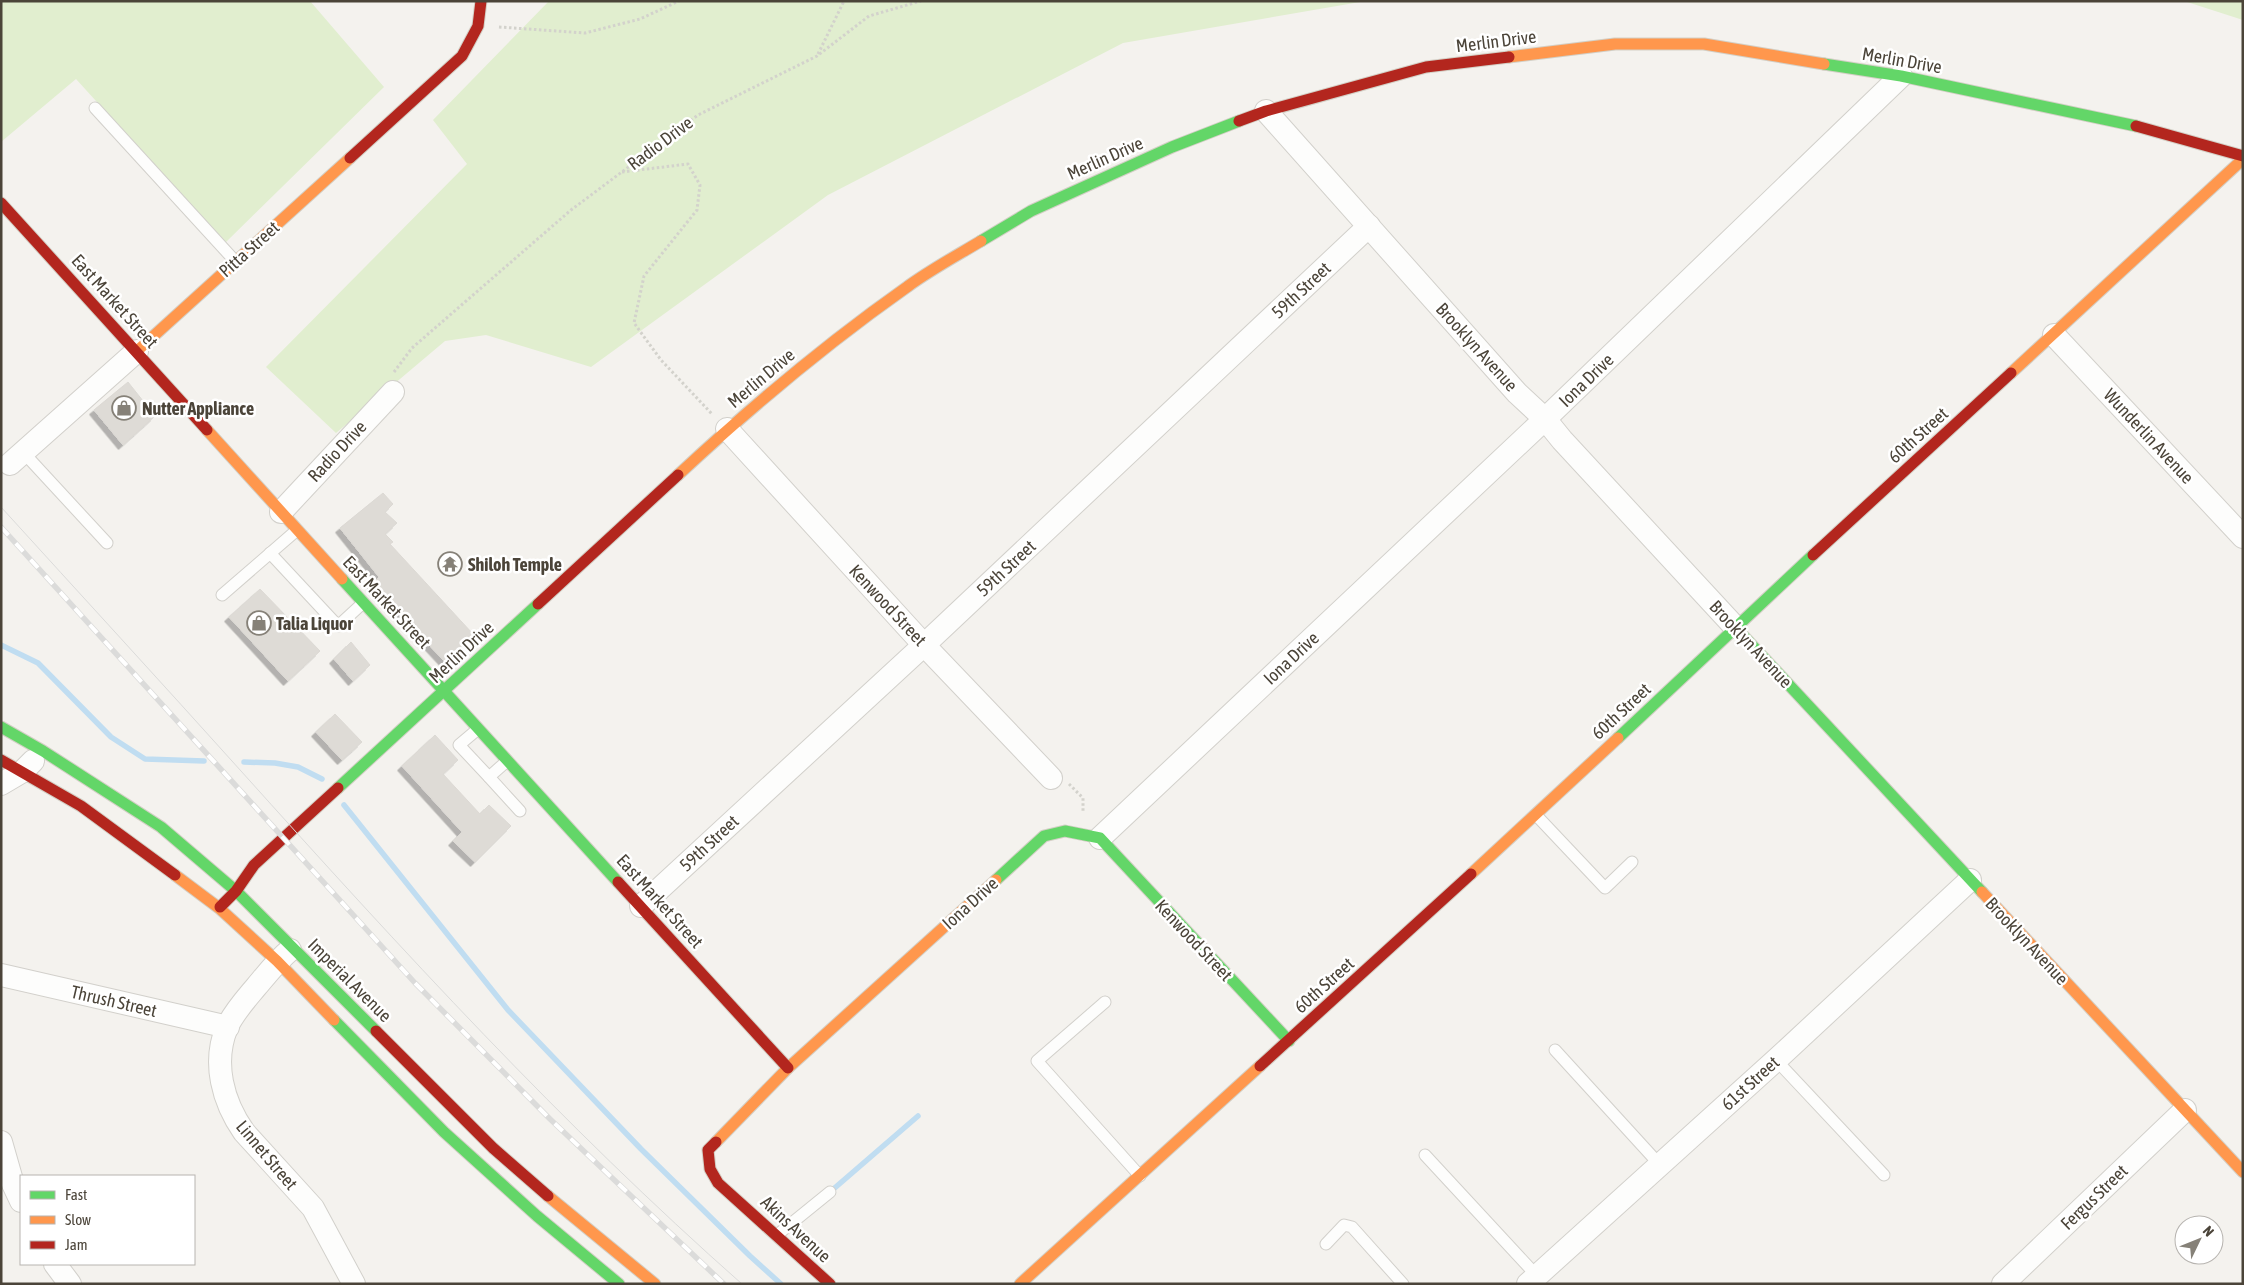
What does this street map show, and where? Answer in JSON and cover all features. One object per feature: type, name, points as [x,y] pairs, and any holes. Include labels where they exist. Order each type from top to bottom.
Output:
[{"type":"street","points":[[478,26],[481,1]]},
{"type":"street","name":"Pitta Street","points":[[16,458],[137,351],[462,56],[478,26]]},
{"type":"street","name":"Merlin Drive","points":[[219,908],[236,891],[254,865],[445,691],[727,429],[826,347],[908,286],[1031,211],[1172,147],[1266,111],[1426,67],[1615,44],[1704,44],[1901,76],[2154,130],[2243,157]]},
{"type":"street","name":"Iona Drive","points":[[740,1200],[718,1183],[710,1169],[708,1150],[788,1068],[1044,836],[1065,831],[1091,835],[1544,419],[1901,76]]},
{"type":"street","name":"Brooklyn Avenue","points":[[1266,111],[1517,393],[1544,419],[1735,627],[2243,1172]]},
{"type":"street","name":"60th Street","points":[[1020,1284],[1536,815],[1735,627],[2054,335],[2243,157]]},
{"type":"street","name":"East Market Street","points":[[1,203],[788,1068]]},
{"type":"street","name":"59th Street","points":[[641,906],[924,645],[1369,226]]},
{"type":"street","name":"Wunderlin Avenue","points":[[2054,335],[2243,537]]},
{"type":"street","name":"Radio Drive","points":[[281,512],[393,392]]},
{"type":"street","name":"Kenwood Street","points":[[727,429],[924,645],[1051,778]]},
{"type":"street","name":"Imperial Avenue","points":[[1,728],[43,751],[161,827],[236,891],[285,954],[444,1132],[537,1216],[619,1284]]},
{"type":"street","points":[[1,784],[23,771],[43,751]]},
{"type":"street","name":"Imperial Avenue","points":[[1,760],[81,806],[219,908],[285,954],[493,1148],[594,1235],[655,1284]]},
{"type":"street","name":"Kenwood Street","points":[[1091,835],[1289,1041]]},
{"type":"street","name":"61st Street","points":[[1533,1280],[1776,1060],[1970,880]]},
{"type":"street","name":"Linnet Street","points":[[285,954],[240,1006],[228,1026],[222,1050],[220,1076],[228,1105],[244,1132],[313,1208],[351,1281]]},
{"type":"street","name":"Thrush Street","points":[[1,976],[228,1026]]},
{"type":"street","name":"Fergus Street","points":[[2003,1284],[2185,1110]]},
{"type":"street","points":[[1,1142],[12,1193]]},
{"type":"street","name":"Akins Avenue","points":[[740,1200],[830,1284]]},
{"type":"street","points":[[56,1265],[70,1284]]},
{"type":"lane","points":[[95,108],[235,261]]},
{"type":"lane","points":[[16,458],[107,543]]},
{"type":"lane","points":[[222,595],[297,530]]},
{"type":"lane","points":[[270,553],[338,626],[363,603]]},
{"type":"lane","points":[[478,729],[459,745],[520,811]]},
{"type":"lane","points":[[489,777],[507,761]]},
{"type":"lane","points":[[1536,815],[1605,888],[1632,862]]},
{"type":"lane","points":[[1105,1002],[1037,1061],[1140,1176]]},
{"type":"lane","points":[[1555,1050],[1660,1165]]},
{"type":"lane","points":[[1776,1060],[1884,1175]]},
{"type":"lane","points":[[1425,1155],[1533,1280]]},
{"type":"lane","points":[[777,1236],[830,1192]]},
{"type":"lane","points":[[1326,1244],[1344,1226],[1352,1227],[1403,1284]]},
{"type":"path","points":[[478,26],[586,33],[640,19],[679,1]]},
{"type":"path","points":[[817,56],[844,1]]},
{"type":"path","name":"Radio Drive","points":[[393,392],[394,369],[412,348],[571,210],[621,172],[698,115],[817,56],[870,16],[921,1]]},
{"type":"path","points":[[621,172],[688,164],[700,185],[697,210],[644,276],[634,323],[660,360],[727,429]]},
{"type":"path","points":[[1051,778],[1064,778],[1083,798],[1091,835]]},
{"type":"green space","points":[[1,1],[310,1],[384,87],[225,243],[76,79],[1,142]]},
{"type":"green space","points":[[549,1],[1366,1],[1123,43],[828,195],[591,367],[486,335],[445,341],[336,433],[266,367],[467,164],[433,120]]},
{"type":"green space","points":[[2184,1],[2243,1],[2243,20]]},
{"type":"building","points":[[128,382],[155,416],[123,445],[94,410]]},
{"type":"building","points":[[383,493],[393,504],[385,512],[397,523],[385,534],[393,542],[390,544],[473,634],[445,662],[372,584],[379,577],[340,528]]},
{"type":"building","points":[[260,589],[320,651],[288,681],[229,617]]},
{"type":"building","points":[[351,642],[370,665],[353,681],[334,659]]},
{"type":"building","points":[[335,714],[362,742],[342,760],[316,732]]},
{"type":"building","points":[[435,735],[458,760],[443,774],[480,814],[489,805],[511,826],[475,862],[453,841],[462,832],[402,766]]},
{"type":"waterway","points":[[1,645],[38,663],[111,737],[145,759],[204,761]]},
{"type":"waterway","points":[[244,762],[275,763],[298,767],[322,779]]},
{"type":"waterway","points":[[344,805],[508,1010],[641,1149],[781,1284]]},
{"type":"waterway","points":[[830,1192],[918,1116]]},
{"type":"tram line","points":[[1,507],[422,970],[610,1162],[742,1284]]},
{"type":"railway","points":[[1,527],[415,983],[550,1119],[724,1284]]},
{"type":"traffic: fast","points":[[1824,64],[1901,76],[2136,126]]},
{"type":"traffic: fast","points":[[981,241],[1031,211],[1172,147],[1239,121]]},
{"type":"traffic: fast","points":[[1618,738],[1813,555]]},
{"type":"traffic: fast","points":[[342,579],[618,882]]},
{"type":"traffic: fast","points":[[338,788],[538,604]]},
{"type":"traffic: fast","points":[[1735,627],[1982,892]]},
{"type":"traffic: fast","points":[[1,727],[43,751],[161,827],[236,891],[376,1031]]},
{"type":"traffic: fast","points":[[996,880],[1044,836],[1065,831],[1100,838],[1289,1041]]},
{"type":"traffic: fast","points":[[334,1020],[444,1132],[537,1216],[619,1284]]},
{"type":"traffic: slow","points":[[1509,57],[1615,44],[1704,44],[1824,64]]},
{"type":"traffic: slow","points":[[137,351],[350,158]]},
{"type":"traffic: slow","points":[[2011,373],[2243,159]]},
{"type":"traffic: slow","points":[[678,475],[761,401],[847,331],[916,281],[981,241]]},
{"type":"traffic: slow","points":[[207,430],[342,579]]},
{"type":"traffic: slow","points":[[1471,874],[1618,738]]},
{"type":"traffic: slow","points":[[175,875],[219,908],[277,961],[334,1020]]},
{"type":"traffic: slow","points":[[716,1142],[788,1068],[996,880]]},
{"type":"traffic: slow","points":[[1982,892],[2243,1172]]},
{"type":"traffic: slow","points":[[1020,1284],[1260,1066]]},
{"type":"traffic: slow","points":[[548,1196],[655,1284]]},
{"type":"traffic: jam","points":[[350,158],[462,56],[478,26],[481,1]]},
{"type":"traffic: jam","points":[[1239,121],[1266,111],[1426,67],[1509,57]]},
{"type":"traffic: jam","points":[[2136,126],[2243,156]]},
{"type":"traffic: jam","points":[[1,203],[207,430]]},
{"type":"traffic: jam","points":[[1813,555],[2011,373]]},
{"type":"traffic: jam","points":[[538,604],[678,475]]},
{"type":"traffic: jam","points":[[1,760],[81,806],[175,875]]},
{"type":"traffic: jam","points":[[220,907],[236,891],[254,865],[338,788]]},
{"type":"traffic: jam","points":[[1260,1066],[1471,874]]},
{"type":"traffic: jam","points":[[618,882],[788,1068]]},
{"type":"traffic: jam","points":[[376,1031],[493,1148],[548,1196]]},
{"type":"traffic: jam","points":[[716,1142],[708,1150],[710,1169],[718,1183],[830,1284]]},
{"type":"place","name":"Nutter Appliance","points":[[124,408]]},
{"type":"place","name":"Shiloh Temple","points":[[450,564]]},
{"type":"place","name":"Talia Liquor","points":[[259,623]]}]
